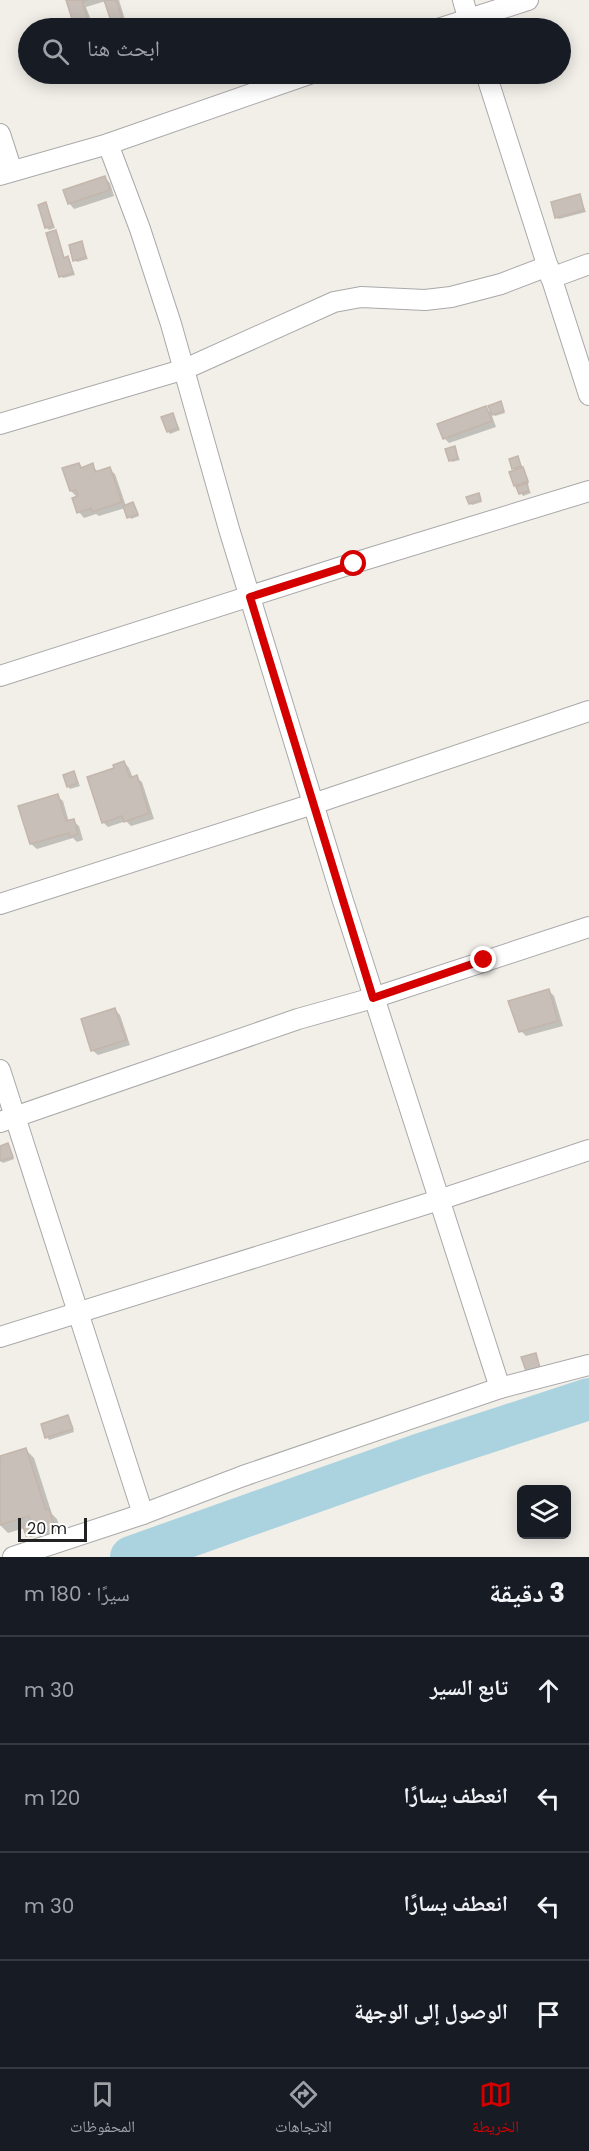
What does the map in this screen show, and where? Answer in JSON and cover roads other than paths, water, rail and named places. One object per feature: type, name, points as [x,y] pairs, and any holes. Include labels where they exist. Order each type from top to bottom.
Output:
[{"type":"street","points":[[463,0],[468,18]]},
{"type":"street","points":[[484,18],[528,0]]},
{"type":"street","points":[[0,134],[6,173],[108,144],[280,84]]},
{"type":"street","points":[[489,84],[589,395]]},
{"type":"street","points":[[108,144],[141,230],[185,369],[250,597],[313,804],[373,998],[500,1388]]},
{"type":"street","points":[[0,424],[185,369],[334,302],[361,297],[425,300],[451,297],[589,264]]},
{"type":"street","points":[[0,676],[589,491]]},
{"type":"street","points":[[0,904],[313,804],[589,711]]},
{"type":"street","points":[[7,1119],[287,1023],[373,998],[589,927]]},
{"type":"street","points":[[0,1070],[7,1119],[78,1312],[143,1514]]},
{"type":"street","points":[[0,1337],[439,1200],[589,1150]]},
{"type":"street","points":[[13,1557],[143,1514],[243,1476],[500,1388],[589,1365]]},
{"type":"waterway","points":[[131,1557],[418,1455],[589,1399]]}]
